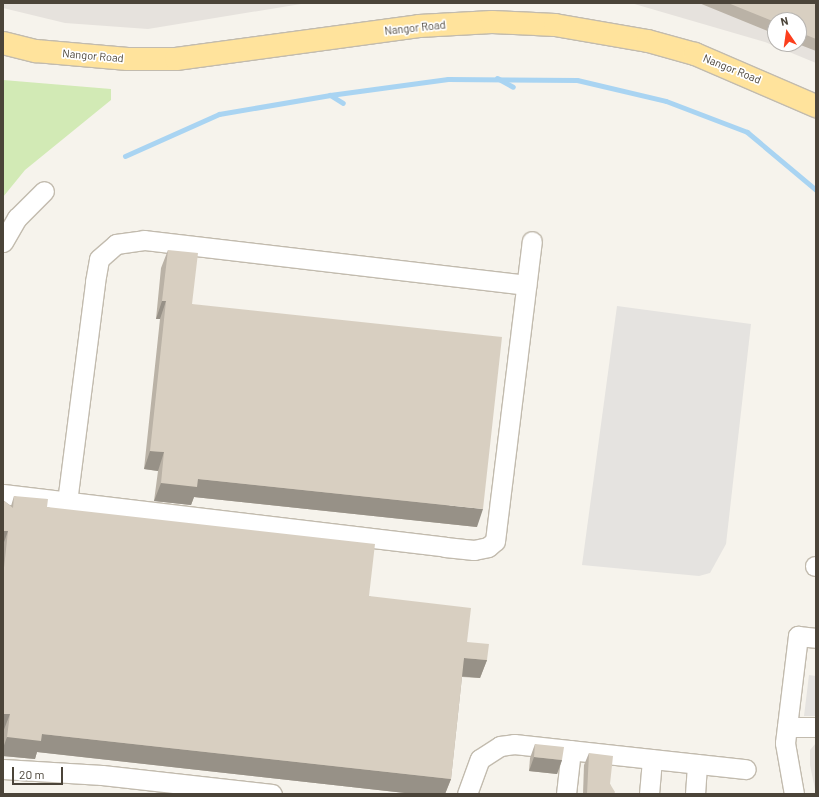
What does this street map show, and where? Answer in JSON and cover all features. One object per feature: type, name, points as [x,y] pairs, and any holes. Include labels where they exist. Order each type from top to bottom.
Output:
[{"type":"main road","name":"Nangor Road","points":[[3,43],[43,52],[128,59],[176,59],[419,26],[492,22],[555,25],[633,38],[695,54],[816,106]]},
{"type":"lane","points":[[3,242],[17,218],[44,190]]},
{"type":"lane","points":[[67,502],[95,282],[100,259],[116,244],[144,240],[526,285]]},
{"type":"lane","points":[[3,494],[445,547],[474,550],[488,547],[495,541],[532,241]]},
{"type":"lane","points":[[794,794],[785,743],[798,636],[816,638]]},
{"type":"lane","points":[[787,727],[816,728]]},
{"type":"lane","points":[[467,794],[476,764],[500,746],[514,744],[746,769]]},
{"type":"lane","points":[[566,794],[571,750]]},
{"type":"lane","points":[[649,794],[652,759]]},
{"type":"lane","points":[[695,794],[698,764]]},
{"type":"lane","points":[[3,769],[102,775],[272,794]]},
{"type":"shaded area","points":[[3,3],[307,3],[148,29],[65,23],[3,8]]},
{"type":"shaded area","points":[[631,3],[816,3],[816,63],[789,52],[807,52],[807,12],[767,12],[767,43]]},
{"type":"shaded area","points":[[617,306],[751,324],[726,544],[710,573],[699,576],[582,565]]},
{"type":"shaded area","points":[[809,675],[816,676],[816,716],[804,716]]},
{"type":"shaded area","points":[[816,743],[816,794],[810,765],[810,750]]},
{"type":"green space","points":[[3,80],[111,89],[111,100],[25,170],[3,197]]},
{"type":"building","points":[[728,3],[816,3],[816,39],[807,35],[807,12],[767,12],[767,19]]},
{"type":"building","points":[[168,250],[198,253],[192,304],[502,337],[483,509],[198,479],[197,487],[161,483],[164,452],[150,451],[166,301],[162,301]]},
{"type":"building","points":[[14,496],[48,499],[47,507],[375,544],[369,596],[471,608],[467,642],[489,644],[487,660],[464,658],[451,779],[42,734],[41,741],[7,737],[10,714],[3,714],[3,577],[8,531],[3,531],[3,500],[13,508]]},
{"type":"building","points":[[535,744],[564,747],[562,760],[534,757]]},
{"type":"building","points":[[589,753],[613,756],[610,784],[615,792],[614,794],[587,794]]},
{"type":"waterway","points":[[497,78],[513,87]]},
{"type":"waterway","points":[[125,156],[219,114],[330,95],[448,79],[577,80],[666,101],[747,132],[816,190]]},
{"type":"waterway","points":[[330,95],[343,103]]}]
